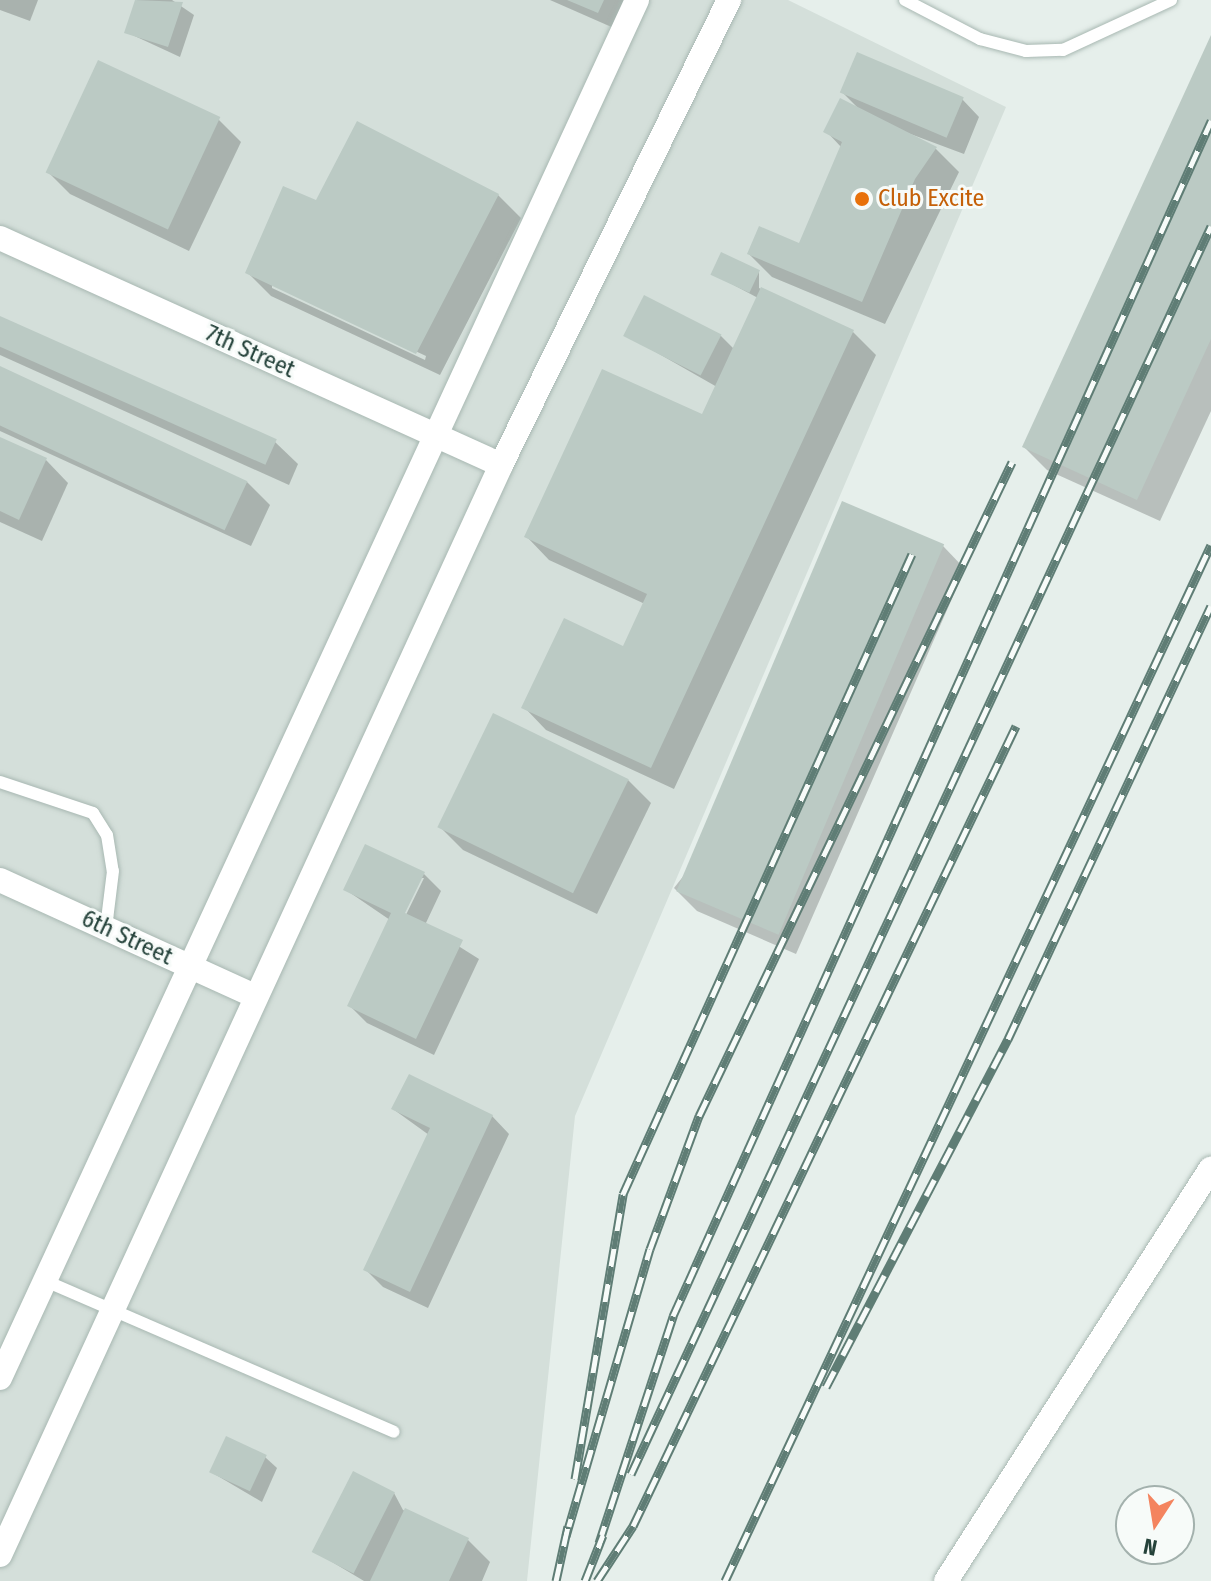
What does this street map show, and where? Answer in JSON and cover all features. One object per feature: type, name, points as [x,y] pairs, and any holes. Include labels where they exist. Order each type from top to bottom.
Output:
[{"type":"street","points":[[0,1378],[637,0]]},
{"type":"street","points":[[0,1555],[254,996],[501,465],[729,0]]},
{"type":"street","name":"7th Street","points":[[0,238],[501,465]]},
{"type":"street","name":"6th Street","points":[[0,880],[254,996]]},
{"type":"street","points":[[946,1581],[1211,1169]]},
{"type":"lane","points":[[905,0],[980,39],[1026,51],[1063,50],[1171,0]]},
{"type":"lane","points":[[0,782],[93,813],[107,835],[113,871],[106,928]]},
{"type":"lane","points":[[43,1280],[114,1308],[394,1432]]},
{"type":"shaded area","points":[[0,0],[788,0],[1006,107],[575,1116],[527,1581],[0,1581]]},
{"type":"building","points":[[135,0],[183,2],[168,47],[124,33]]},
{"type":"building","points":[[567,0],[604,0],[598,13]]},
{"type":"building","points":[[1211,35],[1211,339],[1137,500],[1022,447]]},
{"type":"building","points":[[857,52],[964,97],[947,138],[840,93]]},
{"type":"building","points":[[98,60],[220,117],[168,229],[46,172]]},
{"type":"building","points":[[840,98],[937,147],[915,179],[862,302],[747,254],[759,226],[799,243],[842,142],[823,132]]},
{"type":"building","points":[[357,121],[499,194],[416,354],[245,273],[283,186],[316,200]]},
{"type":"building","points":[[721,252],[760,270],[749,293],[710,275]]},
{"type":"building","points":[[761,287],[854,330],[651,768],[521,708],[564,618],[623,646],[647,594],[524,537],[602,369],[702,414]]},
{"type":"building","points":[[644,295],[722,334],[701,375],[623,336]]},
{"type":"building","points":[[0,316],[277,439],[265,465],[0,347]]},
{"type":"building","points":[[0,366],[247,481],[225,530],[0,426]]},
{"type":"building","points":[[0,437],[47,458],[19,520],[0,511]]},
{"type":"building","points":[[842,501],[944,544],[779,935],[676,891]]},
{"type":"building","points":[[493,713],[629,779],[573,893],[437,827]]},
{"type":"building","points":[[365,844],[425,872],[405,913],[463,940],[416,1039],[347,1006],[391,913],[343,890]]},
{"type":"building","points":[[409,1074],[493,1115],[410,1292],[363,1270],[430,1128],[391,1109]]},
{"type":"building","points":[[226,1436],[267,1455],[250,1491],[209,1472]]},
{"type":"building","points":[[353,1471],[395,1492],[354,1573],[312,1552]]},
{"type":"building","points":[[405,1508],[469,1538],[449,1581],[370,1581]]},
{"type":"railway","points":[[599,1543],[673,1316],[1211,121]]},
{"type":"railway","points":[[631,1474],[1211,226]]},
{"type":"railway","points":[[566,1536],[650,1249],[699,1116],[1012,462]]},
{"type":"railway","points":[[725,1581],[1211,545]]},
{"type":"railway","points":[[575,1479],[623,1194],[912,554]]},
{"type":"railway","points":[[826,1387],[1008,1039],[1211,606]]},
{"type":"railway","points":[[597,1581],[633,1526],[1016,726]]},
{"type":"railway","points":[[556,1581],[568,1526]]},
{"type":"railway","points":[[585,1581],[603,1535]]},
{"type":"place","name":"Club Excite","points":[[862,199]]}]
